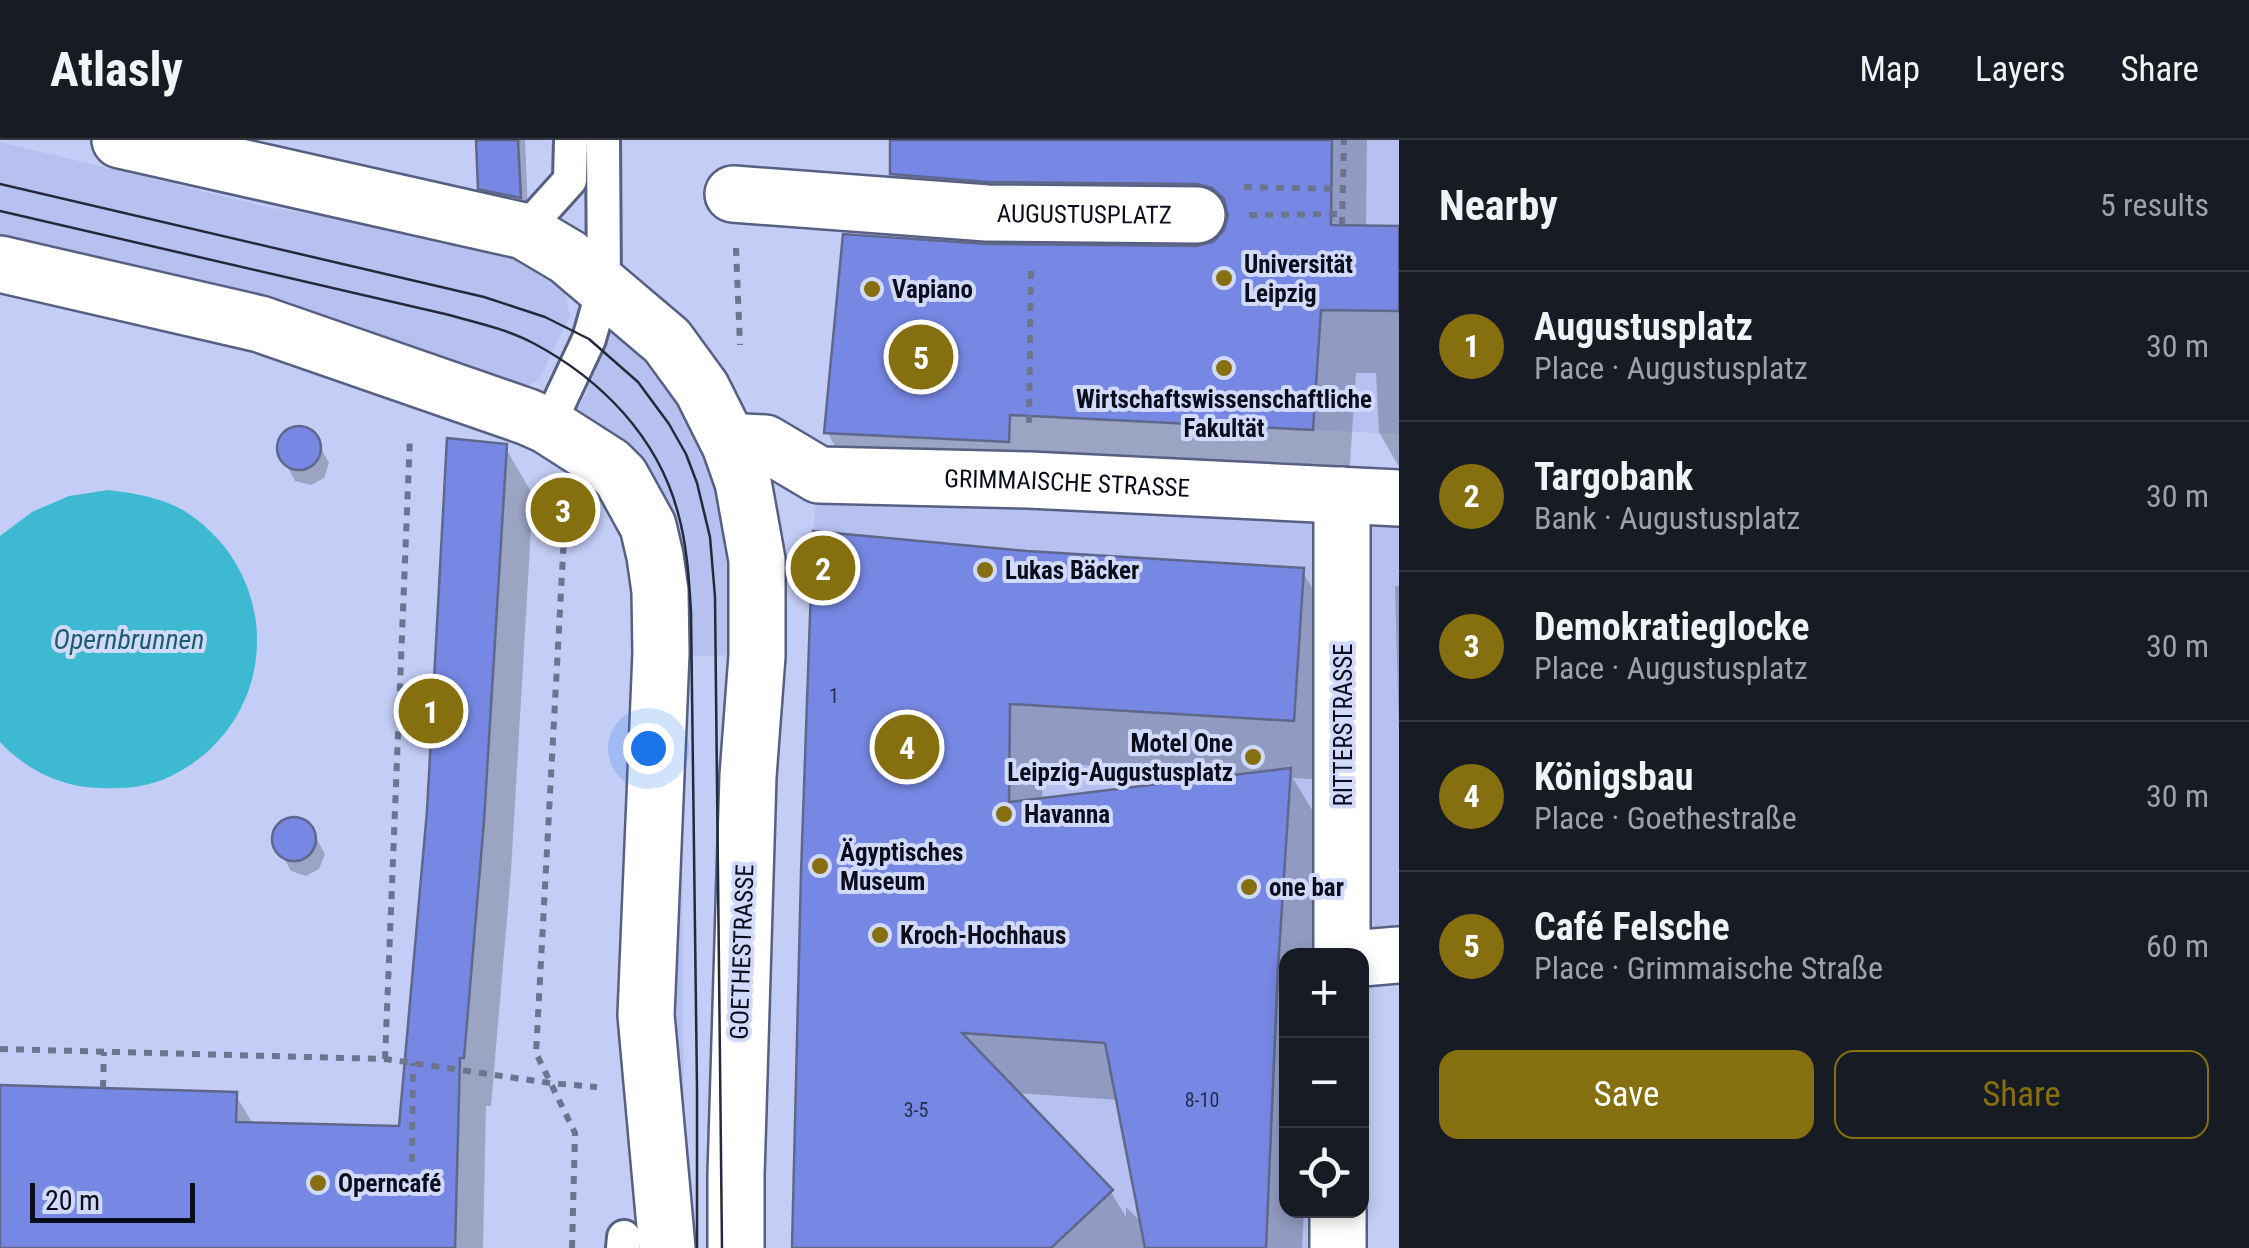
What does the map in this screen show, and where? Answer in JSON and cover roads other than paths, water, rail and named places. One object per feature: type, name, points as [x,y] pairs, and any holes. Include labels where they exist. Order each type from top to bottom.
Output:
[{"type":"street","points":[[120,140],[524,231],[568,257],[604,286]]},
{"type":"street","name":"AUGUSTUSPLATZ","points":[[733,194],[987,213],[1197,215]]},
{"type":"street","points":[[0,264],[260,324],[548,426],[609,465],[634,498],[648,526],[655,556],[661,653],[646,1015],[658,1137],[638,1244]]},
{"type":"street","name":"GOETHESTRASSE","points":[[604,286],[668,342],[702,389],[730,445],[743,482],[755,548],[757,656],[748,776],[736,1248]]},
{"type":"street","name":"GRIMMAISCHE STRASSE","points":[[744,442],[765,443],[819,475],[1029,480],[1399,498]]},
{"type":"street","name":"RITTERSTRASSE","points":[[1342,495],[1342,948]]},
{"type":"street","points":[[1369,957],[1399,955]]},
{"type":"street","points":[[1338,1218],[1338,1248]]},
{"type":"lane","points":[[524,231],[570,180],[571,140]]},
{"type":"lane","points":[[548,426],[589,339],[604,286],[603,140]]},
{"type":"water","name":"Opernbrunnen","points":[[109,490],[171,504],[189,514],[221,543],[243,577],[255,614],[257,652],[249,689],[232,724],[205,754],[169,777],[118,788],[59,781],[33,769],[0,742],[0,536],[32,512],[69,496]]},
{"type":"tram line","points":[[0,184],[484,297],[545,317],[589,339],[638,382],[669,424],[697,483],[710,537],[715,597],[722,1248]]},
{"type":"tram line","points":[[0,211],[501,330],[533,343],[582,374],[624,413],[641,435],[669,485],[678,513],[686,550],[691,612],[697,1248]]},
{"type":"place","name":"Universität Leipzig","points":[[1224,278]]},
{"type":"place","name":"Vapiano","points":[[872,289]]},
{"type":"place","name":"Café Felsche","points":[[921,357]]},
{"type":"place","name":"Wirtschaftswissenschaftliche Fakultät","points":[[1224,368]]},
{"type":"place","name":"Demokratieglocke","points":[[563,510]]},
{"type":"place","name":"Targobank","points":[[823,568]]},
{"type":"place","name":"Lukas Bäcker","points":[[985,570]]},
{"type":"place","name":"Augustusplatz","points":[[431,711]]},
{"type":"place","name":"Königsbau","points":[[907,747]]},
{"type":"place","name":"Motel One Leipzig-Augustusplatz","points":[[1253,757]]},
{"type":"place","name":"Havanna","points":[[1004,814]]},
{"type":"place","name":"Ägyptisches Museum","points":[[820,866]]},
{"type":"place","name":"one bar","points":[[1249,887]]},
{"type":"place","name":"Kroch-Hochhaus","points":[[880,935]]},
{"type":"place","name":"Operncafé","points":[[318,1183]]}]
